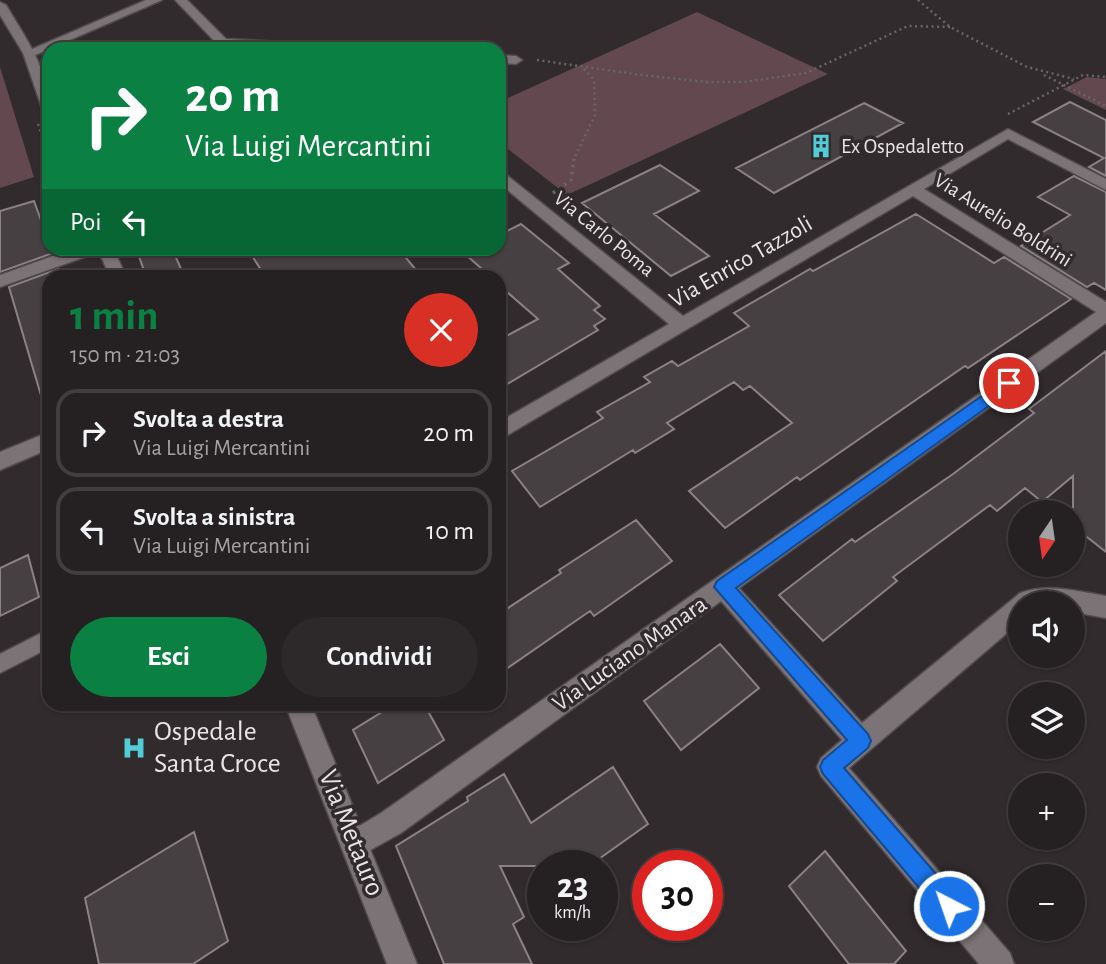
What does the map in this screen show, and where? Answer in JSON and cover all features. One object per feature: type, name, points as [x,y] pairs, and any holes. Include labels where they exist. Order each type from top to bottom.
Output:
[{"type":"street","points":[[55,42],[156,0]]},
{"type":"street","points":[[181,0],[221,42]]},
{"type":"street","points":[[0,5],[29,53],[42,89]]},
{"type":"street","points":[[29,53],[42,48]]},
{"type":"street","points":[[506,59],[516,60]]},
{"type":"street","points":[[1008,133],[1106,185]]},
{"type":"street","name":"Via Enrico Tazzoli","points":[[506,428],[1008,133]]},
{"type":"street","name":"Via Carlo Poma","points":[[506,182],[682,325]]},
{"type":"street","name":"Via Aurelio Boldrini","points":[[914,189],[1106,312]]},
{"type":"street","points":[[0,281],[70,256]]},
{"type":"street","name":"Via Luciano Manara","points":[[356,844],[391,823],[1106,312]]},
{"type":"street","points":[[0,461],[42,443]]},
{"type":"street","points":[[723,587],[861,741]]},
{"type":"street","points":[[1085,603],[1106,607]]},
{"type":"street","points":[[999,964],[830,767],[1008,617]]},
{"type":"street","name":"Via Metauro","points":[[301,711],[402,964]]},
{"type":"lane","points":[[0,664],[42,642]]},
{"type":"path","points":[[918,0],[950,27],[1106,106]]},
{"type":"path","points":[[516,60],[563,62],[582,67],[707,82],[782,78],[806,73],[908,26],[950,27]]},
{"type":"path","points":[[532,203],[563,189],[571,180],[571,165],[595,115],[594,80],[582,67]]},
{"type":"path","points":[[1041,72],[1074,79]]},
{"type":"path","points":[[1008,133],[1000,118],[1083,75],[1106,77]]},
{"type":"shaded area","points":[[697,12],[828,74],[567,195],[506,147],[506,99]]},
{"type":"shaded area","points":[[0,67],[34,177],[0,188]]},
{"type":"shaded area","points":[[1087,77],[1106,79],[1106,110],[1063,89]]},
{"type":"building","points":[[1070,102],[1106,120],[1106,176],[1089,167],[1104,158],[1033,122]]},
{"type":"building","name":"Ex Ospedaletto","points":[[864,103],[903,123],[774,193],[736,168]]},
{"type":"building","points":[[660,165],[699,191],[654,214],[709,256],[671,276],[582,203]]},
{"type":"building","points":[[1074,176],[1106,192],[1106,290],[1094,283],[1087,287],[1021,246],[1070,215],[1038,197]]},
{"type":"building","points":[[34,201],[42,223],[42,256],[45,256],[0,272],[0,211]]},
{"type":"building","points":[[916,214],[994,263],[1004,257],[1071,299],[968,368],[965,366],[800,480],[797,477],[725,528],[689,491],[792,423],[750,386],[743,390],[734,382],[667,423],[674,429],[635,453],[633,450],[540,507],[512,471],[603,418],[597,412],[650,382],[644,377],[672,361],[678,366],[749,326],[734,313],[810,269],[813,271]]},
{"type":"building","points":[[521,224],[569,263],[558,269],[600,306],[594,310],[605,319],[594,326],[598,330],[506,385],[506,336],[538,319],[506,291],[506,270],[483,270],[467,256],[506,256],[506,232]]},
{"type":"building","points":[[139,256],[175,256],[181,270],[144,270]]},
{"type":"building","points":[[252,256],[405,256],[416,270],[261,270]]},
{"type":"building","points":[[42,275],[42,399],[9,287]]},
{"type":"building","points":[[1106,351],[1106,552],[1085,535],[1085,500],[1073,500],[1073,476],[1044,500],[1040,500],[1025,488],[997,511],[990,505],[893,577],[897,581],[823,641],[779,595],[852,539],[855,542],[953,474],[1034,413],[1029,409]]},
{"type":"building","points":[[636,520],[672,561],[594,616],[590,611],[506,669],[506,609],[561,573],[559,570]]},
{"type":"building","points":[[28,555],[39,597],[0,616],[0,568]]},
{"type":"building","points":[[720,644],[759,688],[681,750],[644,701]]},
{"type":"building","points":[[384,711],[428,711],[444,740],[378,783],[353,730]]},
{"type":"building","points":[[613,767],[648,824],[611,850],[527,850],[527,866],[500,866],[524,917],[513,924],[532,964],[444,964],[396,846],[468,801],[467,797],[504,774],[531,823]]},
{"type":"building","points":[[194,832],[228,941],[193,964],[99,964],[85,898]]},
{"type":"building","points":[[825,851],[906,951],[894,964],[849,964],[789,886]]},
{"type":"place","name":"Ex Ospedaletto","points":[[821,146]]},
{"type":"place","name":"Ospedale Santa Croce","points":[[134,748]]},
{"type":"route","points":[[949,906],[830,767],[861,741],[723,587],[1009,383]]}]
